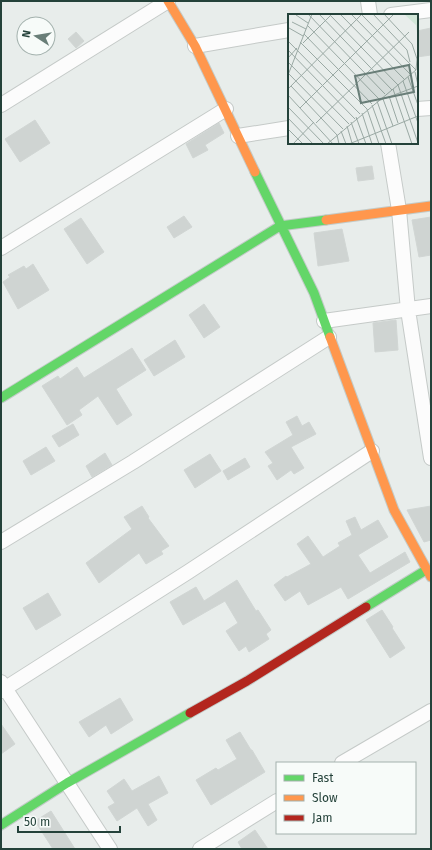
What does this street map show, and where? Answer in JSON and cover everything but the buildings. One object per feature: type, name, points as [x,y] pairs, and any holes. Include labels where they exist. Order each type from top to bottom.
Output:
[{"type":"street","points":[[1,105],[168,1],[195,46],[280,226],[314,293],[394,510],[429,573],[247,681],[67,783],[1,825]]},
{"type":"street","points":[[368,1],[370,14]]},
{"type":"street","points":[[399,14],[431,10]]},
{"type":"street","points":[[195,46],[288,30]]},
{"type":"street","points":[[418,109],[431,108]]},
{"type":"street","points":[[1,248],[226,109]]},
{"type":"street","points":[[238,136],[288,128]]},
{"type":"street","points":[[388,144],[399,210],[408,310],[426,401],[431,458]]},
{"type":"street","points":[[1,398],[280,226],[431,206]]},
{"type":"street","points":[[324,321],[431,306]]},
{"type":"street","points":[[1,542],[139,458],[329,337]]},
{"type":"street","points":[[110,849],[2,687],[188,572],[372,451]]},
{"type":"street","points":[[344,762],[431,711]]},
{"type":"street","points":[[200,849],[276,802]]},
{"type":"traffic: fast","points":[[255,172],[314,293],[330,337]]},
{"type":"traffic: fast","points":[[1,398],[280,226],[326,220]]},
{"type":"traffic: fast","points":[[366,607],[426,570]]},
{"type":"traffic: fast","points":[[1,825],[67,783],[190,713]]},
{"type":"traffic: slow","points":[[168,1],[195,46],[255,172]]},
{"type":"traffic: slow","points":[[326,220],[431,206]]},
{"type":"traffic: slow","points":[[330,337],[394,510],[431,577]]},
{"type":"traffic: jam","points":[[190,713],[247,681],[366,607]]}]
